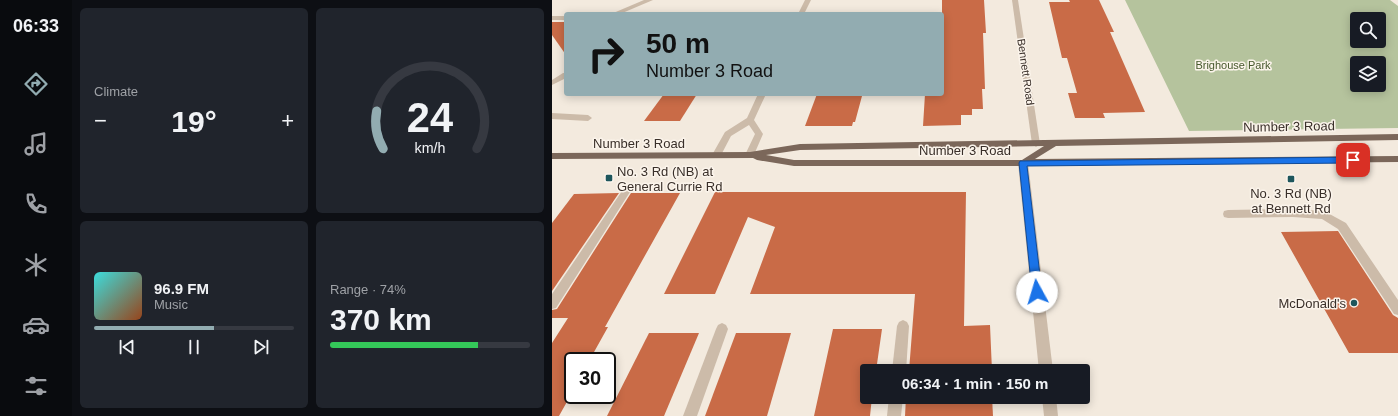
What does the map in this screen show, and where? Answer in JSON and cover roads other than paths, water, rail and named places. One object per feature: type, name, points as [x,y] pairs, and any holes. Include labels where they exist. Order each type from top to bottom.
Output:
[{"type":"main road","name":"Number 3 Road","points":[[552,156],[750,155],[800,147],[1054,144],[1398,137]]},
{"type":"main road","points":[[1023,163],[1054,144]]},
{"type":"main road","name":"Number 3 Road","points":[[750,155],[794,163],[1023,163],[1398,159]]},
{"type":"street","points":[[619,12],[650,0]]},
{"type":"street","points":[[802,12],[808,0]]},
{"type":"street","name":"Bennett Road","points":[[1015,0],[1036,144]]},
{"type":"street","points":[[552,18],[564,18]]},
{"type":"street","points":[[552,83],[564,76]]},
{"type":"street","points":[[716,155],[728,134],[750,120],[761,96]]},
{"type":"street","points":[[552,116],[588,118]]},
{"type":"street","points":[[750,120],[759,134],[750,155]]},
{"type":"street","points":[[1023,163],[1045,364]]},
{"type":"street","points":[[552,304],[627,190]]},
{"type":"street","points":[[1228,214],[1293,213],[1324,215],[1342,226],[1398,310]]},
{"type":"street","points":[[900,364],[903,326]]},
{"type":"street","points":[[690,416],[722,329]]},
{"type":"street","points":[[894,416],[895,404]]},
{"type":"street","points":[[1050,404],[1052,416]]},
{"type":"place","name":"No. 3 Rd (NB) at General Currie Rd","points":[[609,178]]},
{"type":"place","name":"No. 3 Rd (NB) at Bennett Rd","points":[[1291,179]]},
{"type":"place","name":"McDonald's","points":[[1354,303]]},
{"type":"park label","name":"Brighouse Park","points":[[1233,65]]}]
